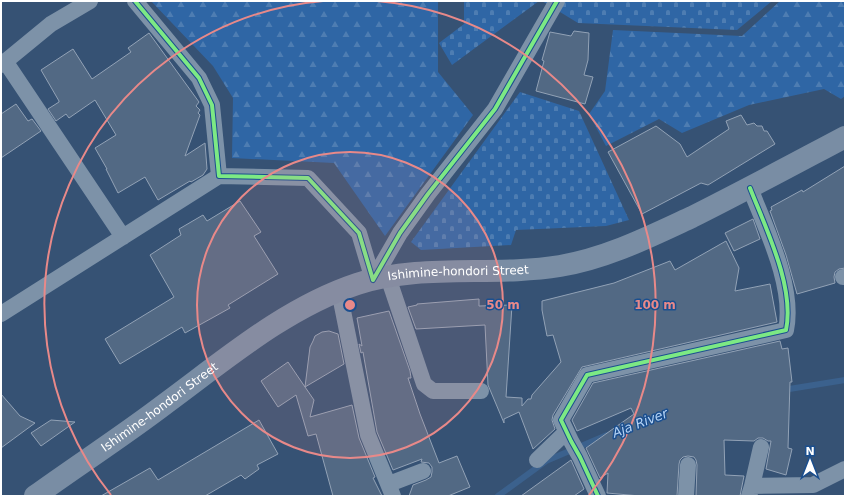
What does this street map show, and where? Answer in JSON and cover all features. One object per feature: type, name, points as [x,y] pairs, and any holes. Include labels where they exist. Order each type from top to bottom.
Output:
[{"type":"main road","name":"Ishimine-hondori Street","points":[[35,496],[157,410],[263,332],[311,304],[339,291],[357,284],[381,278],[425,272],[534,270],[562,266],[587,260],[645,239],[750,188],[845,137]]},
{"type":"street","points":[[90,1],[52,24],[3,63],[123,237]]},
{"type":"street","points":[[135,1],[199,78],[212,105],[219,176]]},
{"type":"street","points":[[381,278],[405,226],[495,109],[557,1]]},
{"type":"street","points":[[1,314],[219,176],[308,178],[359,233],[381,278],[424,384],[433,391],[481,391]]},
{"type":"street","points":[[598,496],[561,420],[587,375],[786,330],[789,317],[782,271],[750,188]]},
{"type":"street","points":[[339,291],[368,435],[391,490],[423,471]]},
{"type":"street","points":[[537,460],[568,436]]},
{"type":"street","points":[[761,447],[751,491],[815,491],[845,469]]},
{"type":"street","points":[[686,496],[688,465]]},
{"type":"green space","points":[[151,1],[438,1],[438,72],[473,115],[385,236],[334,163],[232,158],[233,98],[213,66]]},
{"type":"green space","points":[[464,1],[539,1],[452,65],[439,43],[464,24]]},
{"type":"green space","points":[[542,1],[772,1],[737,30],[578,23]]},
{"type":"green space","points":[[780,1],[845,1],[845,96],[841,99],[824,89],[749,105],[682,133],[659,119],[606,146],[589,114],[605,91],[613,30],[742,36]]},
{"type":"green space","points":[[520,92],[579,111],[629,220],[606,226],[516,230],[511,245],[421,250],[411,242]]},
{"type":"building","points":[[574,31],[589,33],[588,60],[584,75],[593,77],[585,104],[536,91],[544,61],[542,60],[550,32],[571,36]]},
{"type":"building","points":[[149,33],[199,102],[196,106],[200,110],[198,113],[200,115],[185,156],[205,143],[207,169],[203,175],[158,200],[145,177],[118,193],[95,148],[116,135],[95,100],[69,118],[66,114],[56,121],[48,109],[59,101],[41,70],[73,49],[92,79],[131,52],[128,48]]},
{"type":"building","points":[[16,104],[28,121],[32,119],[41,131],[1,158],[1,114]]},
{"type":"building","points":[[741,115],[747,125],[754,123],[757,126],[762,126],[764,131],[767,131],[775,144],[708,185],[701,183],[642,214],[608,152],[656,126],[680,144],[687,157],[729,129],[726,121]]},
{"type":"building","points":[[845,166],[845,268],[839,269],[835,272],[835,283],[797,294],[786,255],[770,211],[772,210],[771,207],[802,190],[803,192]]},
{"type":"building","points":[[240,201],[261,232],[254,236],[278,274],[228,305],[230,308],[185,333],[182,327],[120,364],[105,339],[174,297],[150,255],[181,235],[179,229],[203,215],[207,221]]},
{"type":"building","points":[[753,219],[760,239],[734,251],[725,233]]},
{"type":"building","points":[[726,241],[739,268],[735,291],[770,284],[777,322],[582,367],[553,415],[552,420],[555,429],[533,449],[519,412],[504,419],[504,423],[488,385],[485,325],[416,329],[408,307],[417,304],[479,299],[479,306],[512,305],[506,397],[522,398],[522,406],[528,399],[531,399],[532,395],[561,362],[553,335],[547,336],[542,310],[542,301],[614,283],[670,261],[675,270]]},
{"type":"building","points":[[389,311],[410,371],[411,378],[408,378],[439,463],[457,456],[470,487],[448,496],[409,496],[413,485],[431,477],[432,467],[429,463],[421,462],[422,459],[393,470],[377,432],[363,352],[361,353],[359,344],[362,346],[357,318]]},
{"type":"building","points":[[329,331],[338,334],[344,364],[305,387],[310,347],[315,336],[322,332]]},
{"type":"building","points":[[780,341],[782,349],[788,348],[792,382],[790,382],[788,448],[792,449],[786,475],[766,469],[771,441],[763,438],[758,438],[754,441],[724,440],[725,475],[744,476],[740,496],[696,496],[696,460],[694,457],[688,456],[683,457],[680,460],[677,496],[640,496],[607,493],[608,473],[600,478],[586,448],[634,414],[631,408],[577,431],[572,420],[593,383]]},
{"type":"building","points":[[288,362],[314,400],[310,417],[352,405],[359,438],[375,477],[373,478],[382,496],[333,496],[316,434],[308,436],[296,395],[278,407],[261,381]]},
{"type":"building","points":[[1,394],[20,416],[35,423],[1,448]]},
{"type":"building","points":[[51,420],[75,422],[41,446],[31,433]]},
{"type":"building","points":[[259,420],[278,454],[257,465],[259,469],[245,479],[241,475],[205,496],[101,496],[150,468],[158,480]]},
{"type":"building","points":[[571,460],[584,489],[574,496],[521,496]]},
{"type":"waterway","name":"Aja River","points":[[783,390],[845,380]]},
{"type":"waterway","name":"Aja River","points":[[498,496],[546,461],[607,435]]},
{"type":"cycle path","points":[[135,1],[199,78],[212,105],[219,176],[308,178],[359,233],[373,280]]},
{"type":"cycle path","points":[[373,280],[400,233],[428,194],[495,109],[557,1]]},
{"type":"cycle path","points":[[598,496],[561,420],[587,375],[786,330],[788,313],[783,277],[771,240],[750,188]]}]
